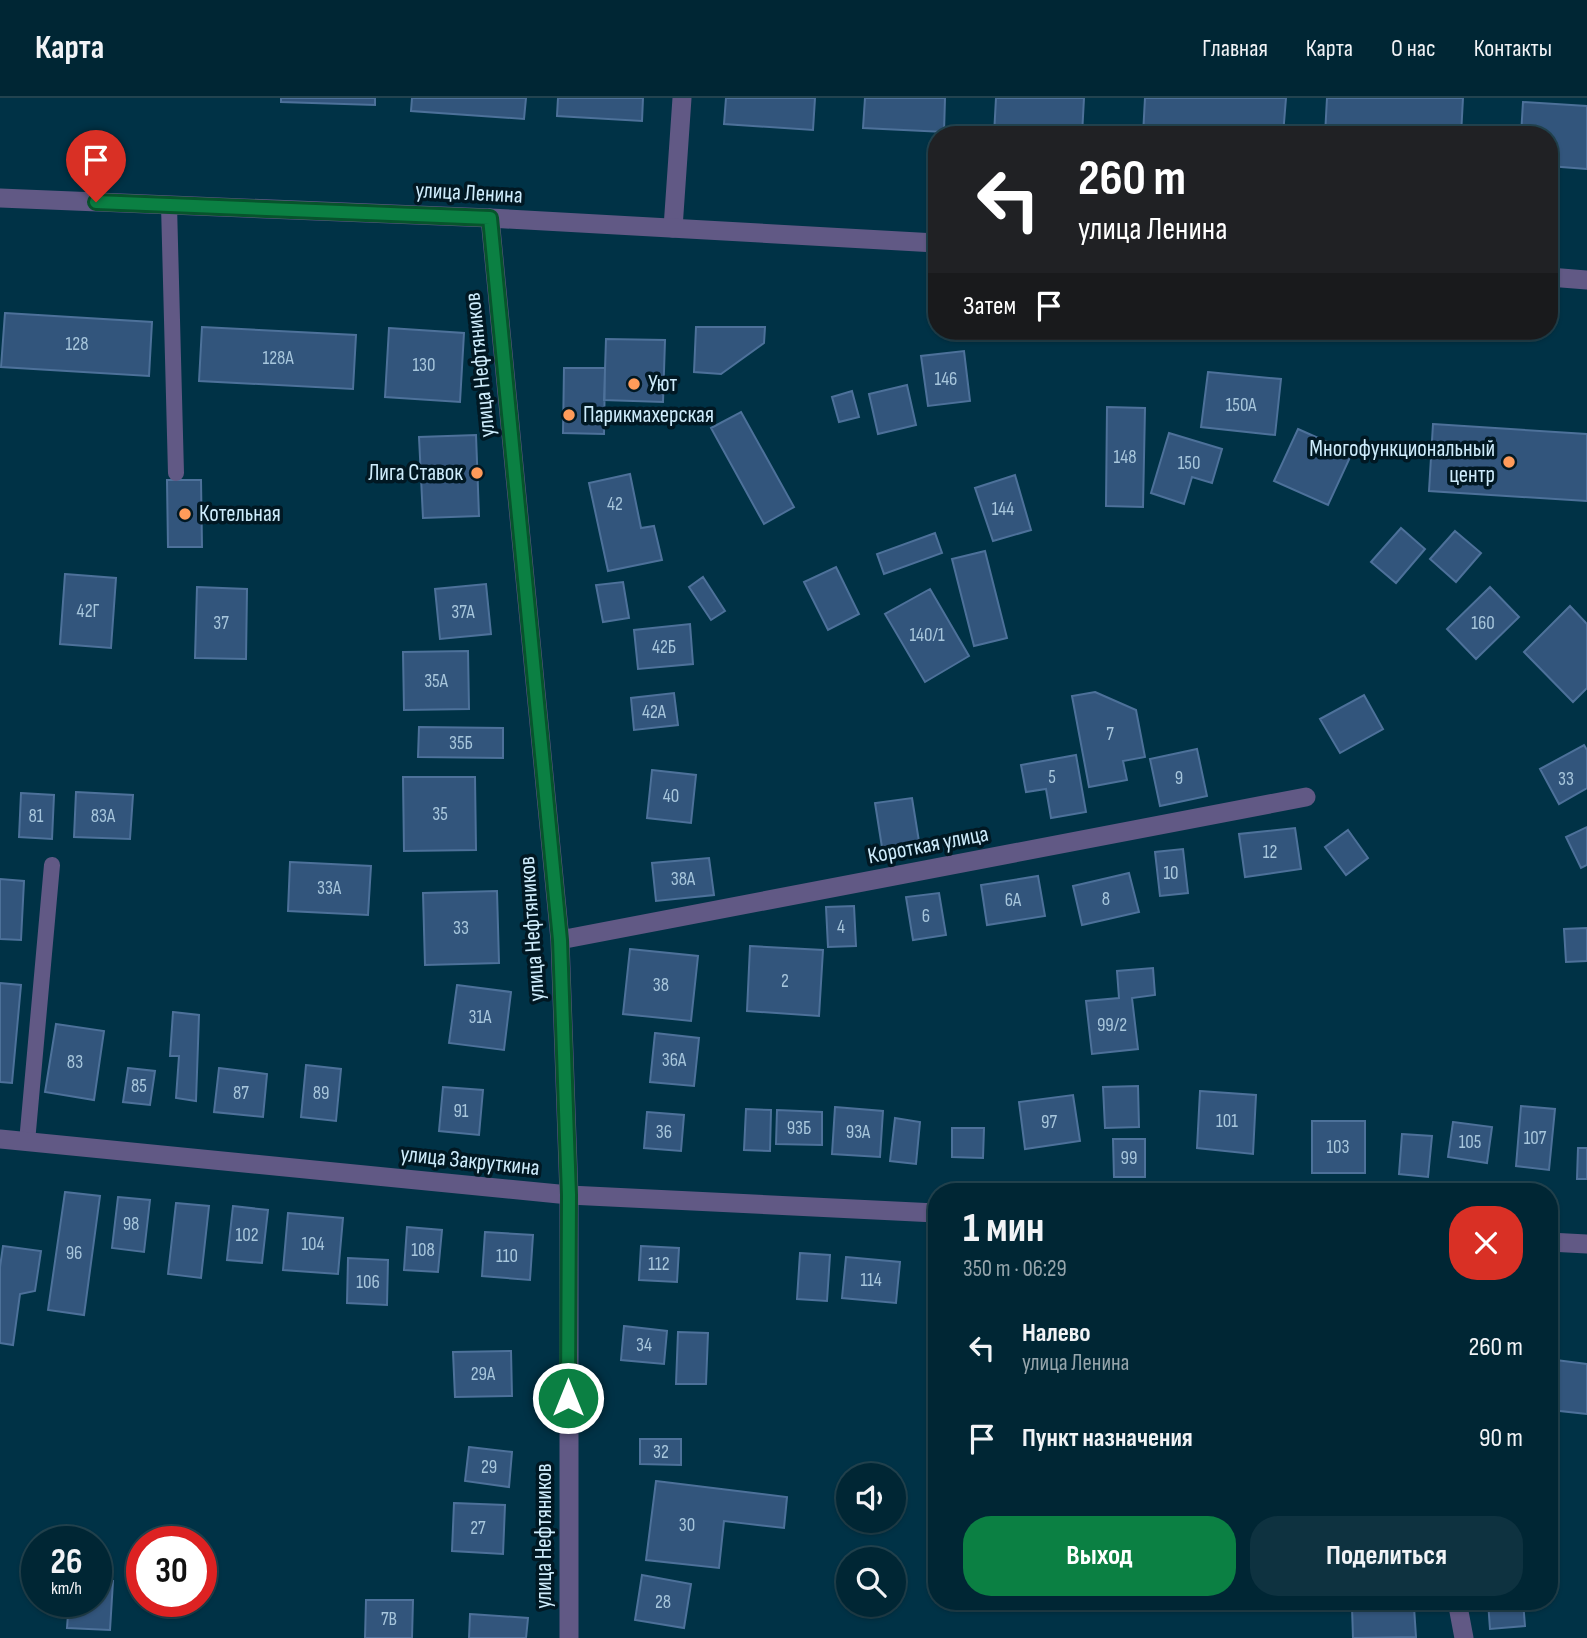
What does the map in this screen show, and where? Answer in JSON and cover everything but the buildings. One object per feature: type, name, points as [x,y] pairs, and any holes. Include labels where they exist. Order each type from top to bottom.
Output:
[{"type":"street","points":[[673,228],[682,98]]},
{"type":"street","name":"улица Ленина","points":[[0,198],[490,218],[928,243]]},
{"type":"street","name":"улица Нефтяников","points":[[490,218],[560,940],[569,1195],[569,1638]]},
{"type":"street","points":[[1558,278],[1587,280]]},
{"type":"street","name":"Короткая улица","points":[[560,940],[1306,797]]},
{"type":"street","name":"улица Закруткина","points":[[0,1139],[569,1195],[928,1213]]},
{"type":"street","points":[[1558,1242],[1587,1244]]},
{"type":"street","points":[[1459,1610],[1464,1638]]},
{"type":"lane","points":[[169,205],[176,472]]},
{"type":"lane","points":[[27,1142],[52,865]]},
{"type":"place","name":"Уют","points":[[634,384]]},
{"type":"place","name":"Парикмахерская","points":[[569,415]]},
{"type":"place","name":"Многофункциональный центр","points":[[1509,462]]},
{"type":"place","name":"Лига Ставок","points":[[477,473]]},
{"type":"place","name":"Котельная","points":[[185,514]]},
{"type":"route","points":[[96,202],[490,218],[560,940],[569,1195],[568,1398]]}]
